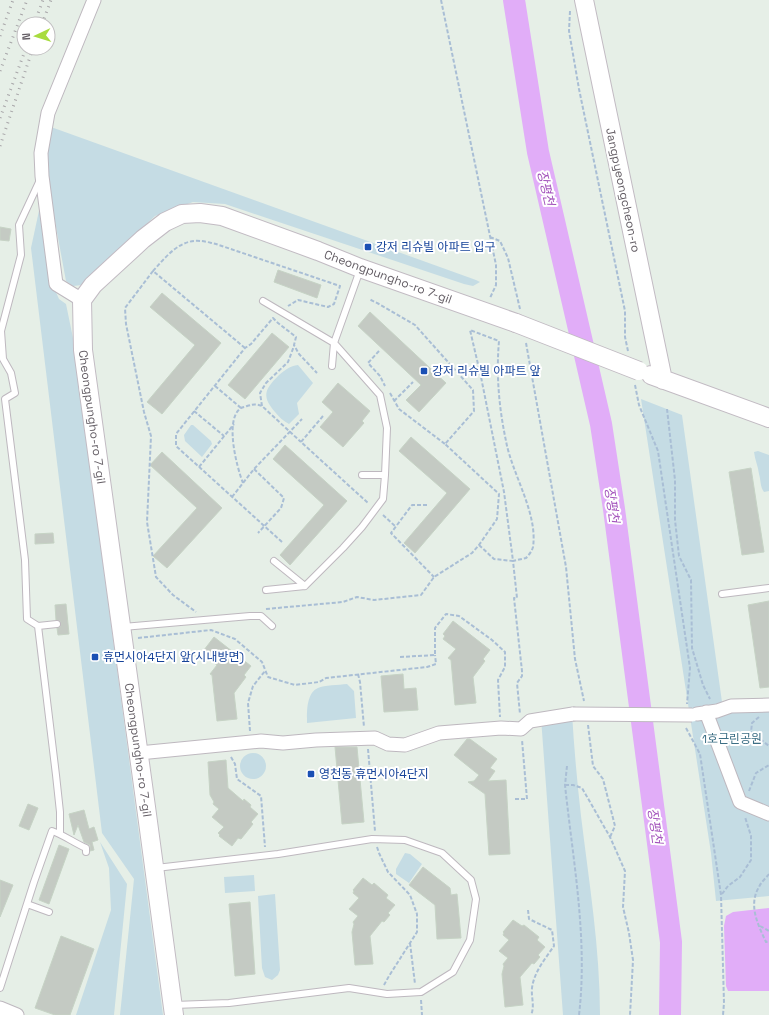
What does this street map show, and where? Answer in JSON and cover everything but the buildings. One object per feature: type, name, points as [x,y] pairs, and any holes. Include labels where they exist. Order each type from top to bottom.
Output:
[{"type":"street","points":[[82,300],[56,284],[42,176],[41,153],[48,113],[94,0]]},
{"type":"street","name":"Jangpyeongcheon-ro","points":[[584,0],[663,380]]},
{"type":"street","name":"Cheongpungho-ro 7-gil","points":[[173,1010],[155,868],[83,350],[82,300],[93,285],[143,239],[165,222],[182,214],[200,213],[222,216],[360,268],[484,312],[518,317],[639,371],[663,380]]},
{"type":"street","points":[[663,380],[769,418]]},
{"type":"street","points":[[139,753],[261,741],[283,743],[316,740],[375,738],[388,744],[405,746],[439,733],[526,725],[573,714],[692,715],[730,706],[767,705]]},
{"type":"street","points":[[711,711],[745,804],[769,814]]},
{"type":"street","points":[[1,1011],[17,1015]]},
{"type":"lane","points":[[42,176],[19,225],[21,255],[1,331],[3,359],[11,373],[15,393],[5,399],[10,428],[25,560],[27,619],[38,626],[57,624]]},
{"type":"lane","points":[[332,366],[334,343],[360,268]]},
{"type":"lane","points":[[263,301],[334,343],[380,395],[387,428],[384,499],[343,548],[305,586],[266,590]]},
{"type":"lane","points":[[362,475],[385,475]]},
{"type":"lane","points":[[274,561],[305,586]]},
{"type":"lane","points":[[722,594],[769,588]]},
{"type":"lane","points":[[122,627],[250,616],[261,616],[272,626]]},
{"type":"lane","points":[[38,626],[60,812],[60,834]]},
{"type":"lane","points":[[0,988],[52,831],[86,848],[86,852]]},
{"type":"lane","points":[[155,868],[266,856],[376,839],[405,840],[442,853],[471,880],[476,899],[470,940],[453,972],[419,993],[387,994],[349,988],[173,1010]]},
{"type":"lane","points":[[27,904],[49,912]]},
{"type":"path","points":[[442,0],[496,265],[496,285],[484,312]]},
{"type":"path","points":[[490,237],[500,241],[508,258],[518,317]]},
{"type":"path","points":[[202,612],[196,612],[184,604],[156,577],[147,522],[151,436],[144,412],[126,324],[125,308],[153,271],[171,251],[185,243],[199,240],[216,244],[340,286],[334,304],[328,307],[298,300],[289,305],[287,309]]},
{"type":"path","points":[[153,271],[245,348]]},
{"type":"path","points":[[369,299],[415,325],[473,390],[474,411],[445,444]]},
{"type":"path","points":[[262,406],[260,393],[266,383],[288,362],[296,337],[273,318],[251,344],[245,348],[176,434],[176,446],[282,542]]},
{"type":"path","points":[[479,545],[494,559],[513,561],[526,558],[533,549],[532,526],[526,503],[506,444],[499,405],[499,341],[470,330],[504,492],[513,561],[516,598],[514,598],[522,671],[522,676],[517,683],[520,716],[530,716],[526,725],[527,799],[515,799]]},
{"type":"path","points":[[525,339],[566,567],[575,659],[585,703]]},
{"type":"path","points":[[294,345],[299,354],[317,373]]},
{"type":"path","points":[[266,609],[343,602],[357,597],[374,600],[421,595],[434,577],[472,553],[497,519],[499,494],[445,444],[399,409],[380,376],[368,363],[379,351]]},
{"type":"path","points":[[394,401],[413,382]]},
{"type":"path","points":[[215,386],[241,408]]},
{"type":"path","points":[[243,483],[238,470],[232,435],[234,418],[241,408],[254,404],[262,406],[368,503]]},
{"type":"path","points":[[666,409],[674,480],[675,520],[679,556],[691,580],[692,648],[711,711]]},
{"type":"path","points":[[194,411],[224,436]]},
{"type":"path","points":[[301,442],[323,416]]},
{"type":"path","points":[[232,497],[254,469],[302,419]]},
{"type":"path","points":[[199,467],[234,424]]},
{"type":"path","points":[[254,469],[284,498],[282,508],[258,533]]},
{"type":"path","points":[[427,505],[412,506],[391,533],[434,577]]},
{"type":"path","points":[[383,515],[396,527]]},
{"type":"path","points":[[136,640],[139,637],[211,630],[235,640],[262,662],[268,677],[295,685],[319,682],[326,678],[427,667],[436,664],[435,628],[446,614],[459,616],[492,640],[505,652],[505,667],[498,680],[501,728]]},
{"type":"path","points":[[400,657],[435,656]]},
{"type":"path","points":[[251,742],[248,703],[253,686],[265,671]]},
{"type":"path","points":[[358,674],[376,839],[379,854],[388,872],[410,895],[417,914],[417,932],[380,993]]},
{"type":"path","points":[[767,705],[764,711],[752,723],[751,732],[769,746]]},
{"type":"path","points":[[587,719],[593,766],[603,780],[615,826],[610,838]]},
{"type":"path","points":[[686,727],[700,754],[721,895],[723,1015]]},
{"type":"path","points":[[227,744],[227,751],[235,764],[236,779],[261,796],[266,856]]},
{"type":"path","points":[[721,895],[728,886],[740,877],[751,860],[751,836],[745,804],[756,773],[769,765]]},
{"type":"path","points":[[567,766],[565,785],[582,933],[579,1015]]},
{"type":"path","points":[[565,785],[573,785],[582,788],[610,838],[625,871],[623,906],[633,960],[630,1015]]},
{"type":"path","points":[[769,874],[758,887],[754,902],[754,910],[759,925],[766,942],[769,941]]},
{"type":"path","points":[[528,910],[529,919],[552,930],[554,946],[536,973],[532,988],[534,1009],[531,1015]]},
{"type":"path","points":[[759,925],[769,931]]},
{"type":"path","points":[[410,942],[422,1015]]},
{"type":"green space","points":[[51,127],[480,282],[473,286],[464,284],[225,204],[193,202],[155,216],[82,285],[73,286],[66,281],[44,162]]},
{"type":"green space","points":[[40,206],[55,290],[59,299],[66,304],[73,338],[163,1015],[120,1015],[134,879],[102,833],[31,248]]},
{"type":"green space","points":[[298,365],[313,383],[297,403],[299,414],[289,424],[280,417],[271,406],[266,397],[266,393],[270,384],[279,375],[290,367]]},
{"type":"green space","name":"1호근린공원","points":[[641,399],[682,415],[722,702],[769,699],[769,896],[716,901],[711,853]]},
{"type":"green space","points":[[191,425],[193,425],[211,441],[212,444],[202,457],[185,441],[184,435]]},
{"type":"green space","points":[[758,451],[769,455],[769,491],[764,492],[761,486],[754,452]]},
{"type":"green space","points":[[347,684],[354,691],[356,718],[307,723],[309,699],[314,691],[324,686]]},
{"type":"green space","points":[[572,713],[580,803],[596,940],[600,990],[600,1015],[563,1015],[541,718]]},
{"type":"green space","points":[[253,753],[262,757],[266,766],[262,775],[253,779],[244,775],[240,766],[244,757]]},
{"type":"green space","points":[[100,842],[127,884],[114,1015],[76,1015],[111,910],[109,868]]},
{"type":"green space","points":[[405,853],[410,854],[422,864],[409,883],[396,874],[396,869]]},
{"type":"green space","points":[[254,875],[255,891],[225,893],[224,877]]},
{"type":"green space","points":[[275,894],[280,970],[278,975],[272,980],[265,977],[262,968],[258,896]]},
{"type":"shaded area","points":[[769,908],[769,991],[728,991],[726,986],[724,926],[726,916],[733,912]]},
{"type":"waterway","name":"장평천","points":[[514,0],[538,152],[601,424],[614,509],[671,942],[670,1015]]},
{"type":"railway","points":[[0,36],[13,0]]},
{"type":"railway","points":[[0,71],[27,0]]},
{"type":"railway","points":[[37,16],[43,0]]},
{"type":"railway","points":[[45,16],[51,0]]},
{"type":"railway","points":[[0,118],[23,56]]},
{"type":"railway","points":[[0,146],[30,56]]},
{"type":"place","name":"강저 리슈빌 아파트 입구","points":[[368,247]]},
{"type":"place","name":"강저 리슈빌 아파트 앞","points":[[424,371]]},
{"type":"place","name":"휴먼시아4단지 앞(시내방면)","points":[[95,657]]},
{"type":"place","name":"영천동 휴먼시아4단지","points":[[311,774]]}]
